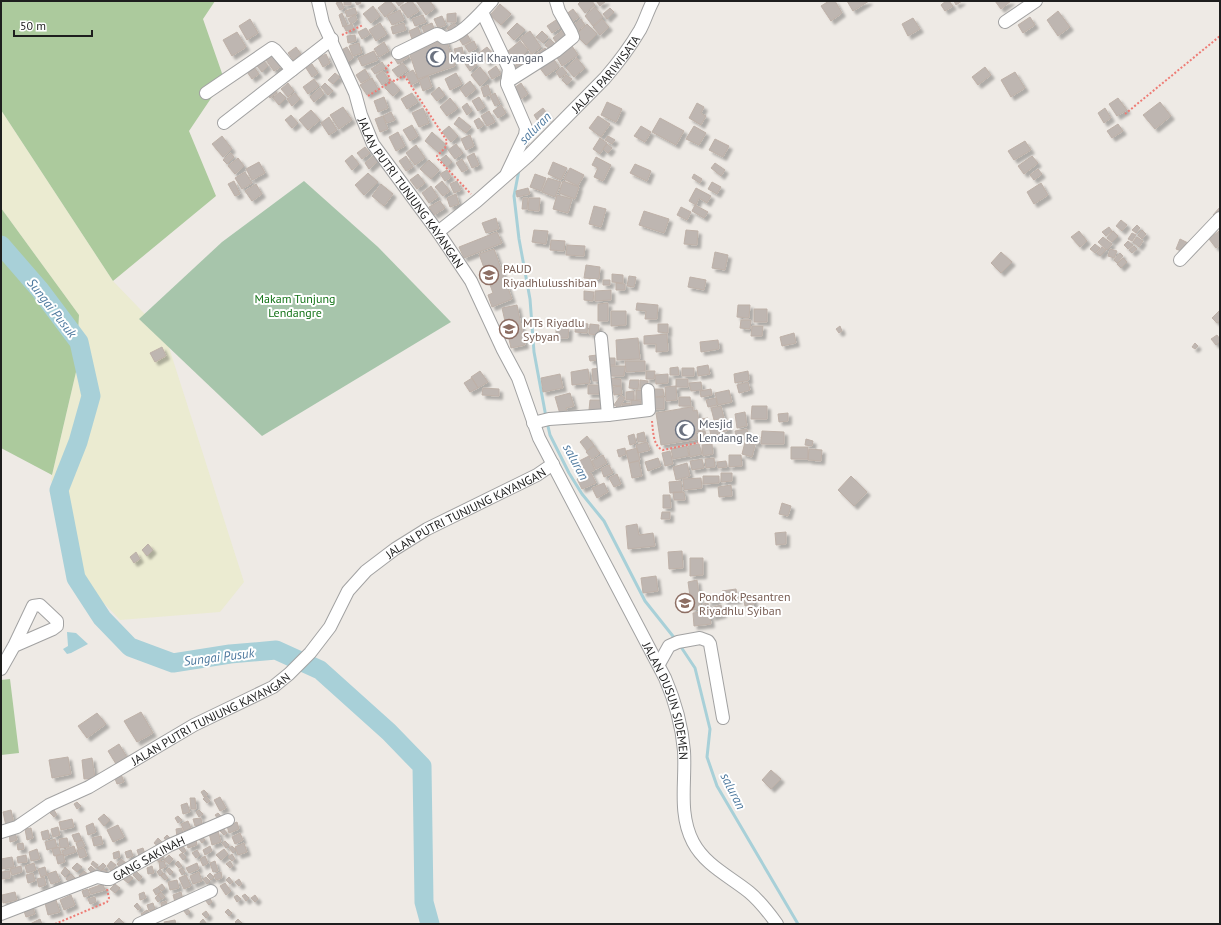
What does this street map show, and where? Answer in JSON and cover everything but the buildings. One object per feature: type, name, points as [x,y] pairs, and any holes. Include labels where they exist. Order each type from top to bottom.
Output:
[{"type":"street","name":"JALAN PUTRI TUNJUNG KAYANGAN","points":[[1,832],[16,827],[49,805],[99,782],[194,725],[264,692],[289,674],[310,653],[330,627],[353,584],[366,571],[385,556],[427,529],[537,475],[553,464],[539,438],[540,422],[503,350],[471,281],[438,232],[373,144],[361,115],[355,93],[324,23],[318,1]]},
{"type":"street","points":[[398,53],[437,34],[444,38],[452,36],[462,30],[492,1]]},
{"type":"street","points":[[507,82],[556,51],[573,38],[558,10],[556,1]]},
{"type":"street","name":"JALAN PARIWISATA","points":[[438,232],[520,164],[615,66],[640,29],[653,1]]},
{"type":"street","points":[[1004,22],[1036,1]]},
{"type":"street","points":[[482,12],[509,69],[507,82],[526,128],[525,135],[504,178]]},
{"type":"street","points":[[224,123],[332,39]]},
{"type":"street","points":[[206,93],[272,48],[292,70]]},
{"type":"street","points":[[1180,260],[1220,218]]},
{"type":"street","points":[[601,338],[608,415]]},
{"type":"street","points":[[540,422],[649,410],[648,390]]},
{"type":"street","name":"JALAN DUSUN SIDEMEN","points":[[553,464],[653,656],[659,664],[671,692],[682,735],[684,765],[683,804],[689,834],[698,850],[708,863],[750,893],[777,924]]},
{"type":"street","points":[[659,664],[673,644],[700,638],[708,641],[710,644],[723,718]]},
{"type":"street","points":[[1,669],[14,646]]},
{"type":"street","name":"GANG SAKINAH","points":[[1,914],[96,877],[109,879],[170,845],[228,820]]},
{"type":"street","points":[[139,924],[211,891]]},
{"type":"path","points":[[332,39],[363,25]]},
{"type":"path","points":[[1125,114],[1220,36]]},
{"type":"path","points":[[392,81],[386,68],[398,53]]},
{"type":"path","points":[[357,100],[368,96],[403,76],[406,78],[447,142],[446,147],[437,156],[438,159],[477,201]]},
{"type":"path","points":[[649,410],[656,445],[659,449],[664,450],[701,442]]},
{"type":"path","points":[[55,924],[107,902],[109,896],[102,878]]},
{"type":"green space","points":[[1,1],[215,1],[203,19],[224,79],[189,131],[216,196],[113,281],[1,110]]},
{"type":"green space","points":[[1,110],[113,281],[165,335],[244,582],[220,612],[120,620],[98,597],[80,570],[51,480],[76,372],[79,315],[1,208]]},
{"type":"green space","name":"Makam Tunjung Lendangre","points":[[304,181],[378,247],[451,322],[262,436],[139,319],[222,242]]},
{"type":"green space","points":[[1,208],[79,315],[76,372],[52,475],[1,448]]},
{"type":"green space","points":[[10,679],[19,753],[1,755],[1,680]]},
{"type":"water","points":[[67,632],[76,633],[88,644],[67,654],[63,649],[68,646]]},
{"type":"waterway","name":"saluran","points":[[519,170],[514,196],[519,239],[530,299],[534,352],[546,417]]},
{"type":"waterway","name":"Sungai Pusuk","points":[[1,245],[40,290],[79,342],[91,396],[78,442],[59,490],[76,578],[102,618],[130,647],[173,663],[230,654],[276,650],[320,670],[389,732],[422,766],[424,902],[430,924]]},
{"type":"waterway","name":"saluran","points":[[547,422],[550,435],[569,473],[582,494],[604,521],[645,601],[676,640]]},
{"type":"waterway","name":"saluran","points":[[679,644],[695,668],[710,729],[707,757],[717,786],[798,924]]},
{"type":"place","name":"Mesjid Khayangan","points":[[436,57]]},
{"type":"place","name":"PAUD Riyadhlulusshiban","points":[[489,275]]},
{"type":"place","name":"MTs Riyadlu Sybyan","points":[[509,329]]},
{"type":"place","name":"Mesjid Lendang Re","points":[[685,430]]},
{"type":"place","name":"Pondok Pesantren Riyadhlu Syiban","points":[[685,603]]}]
